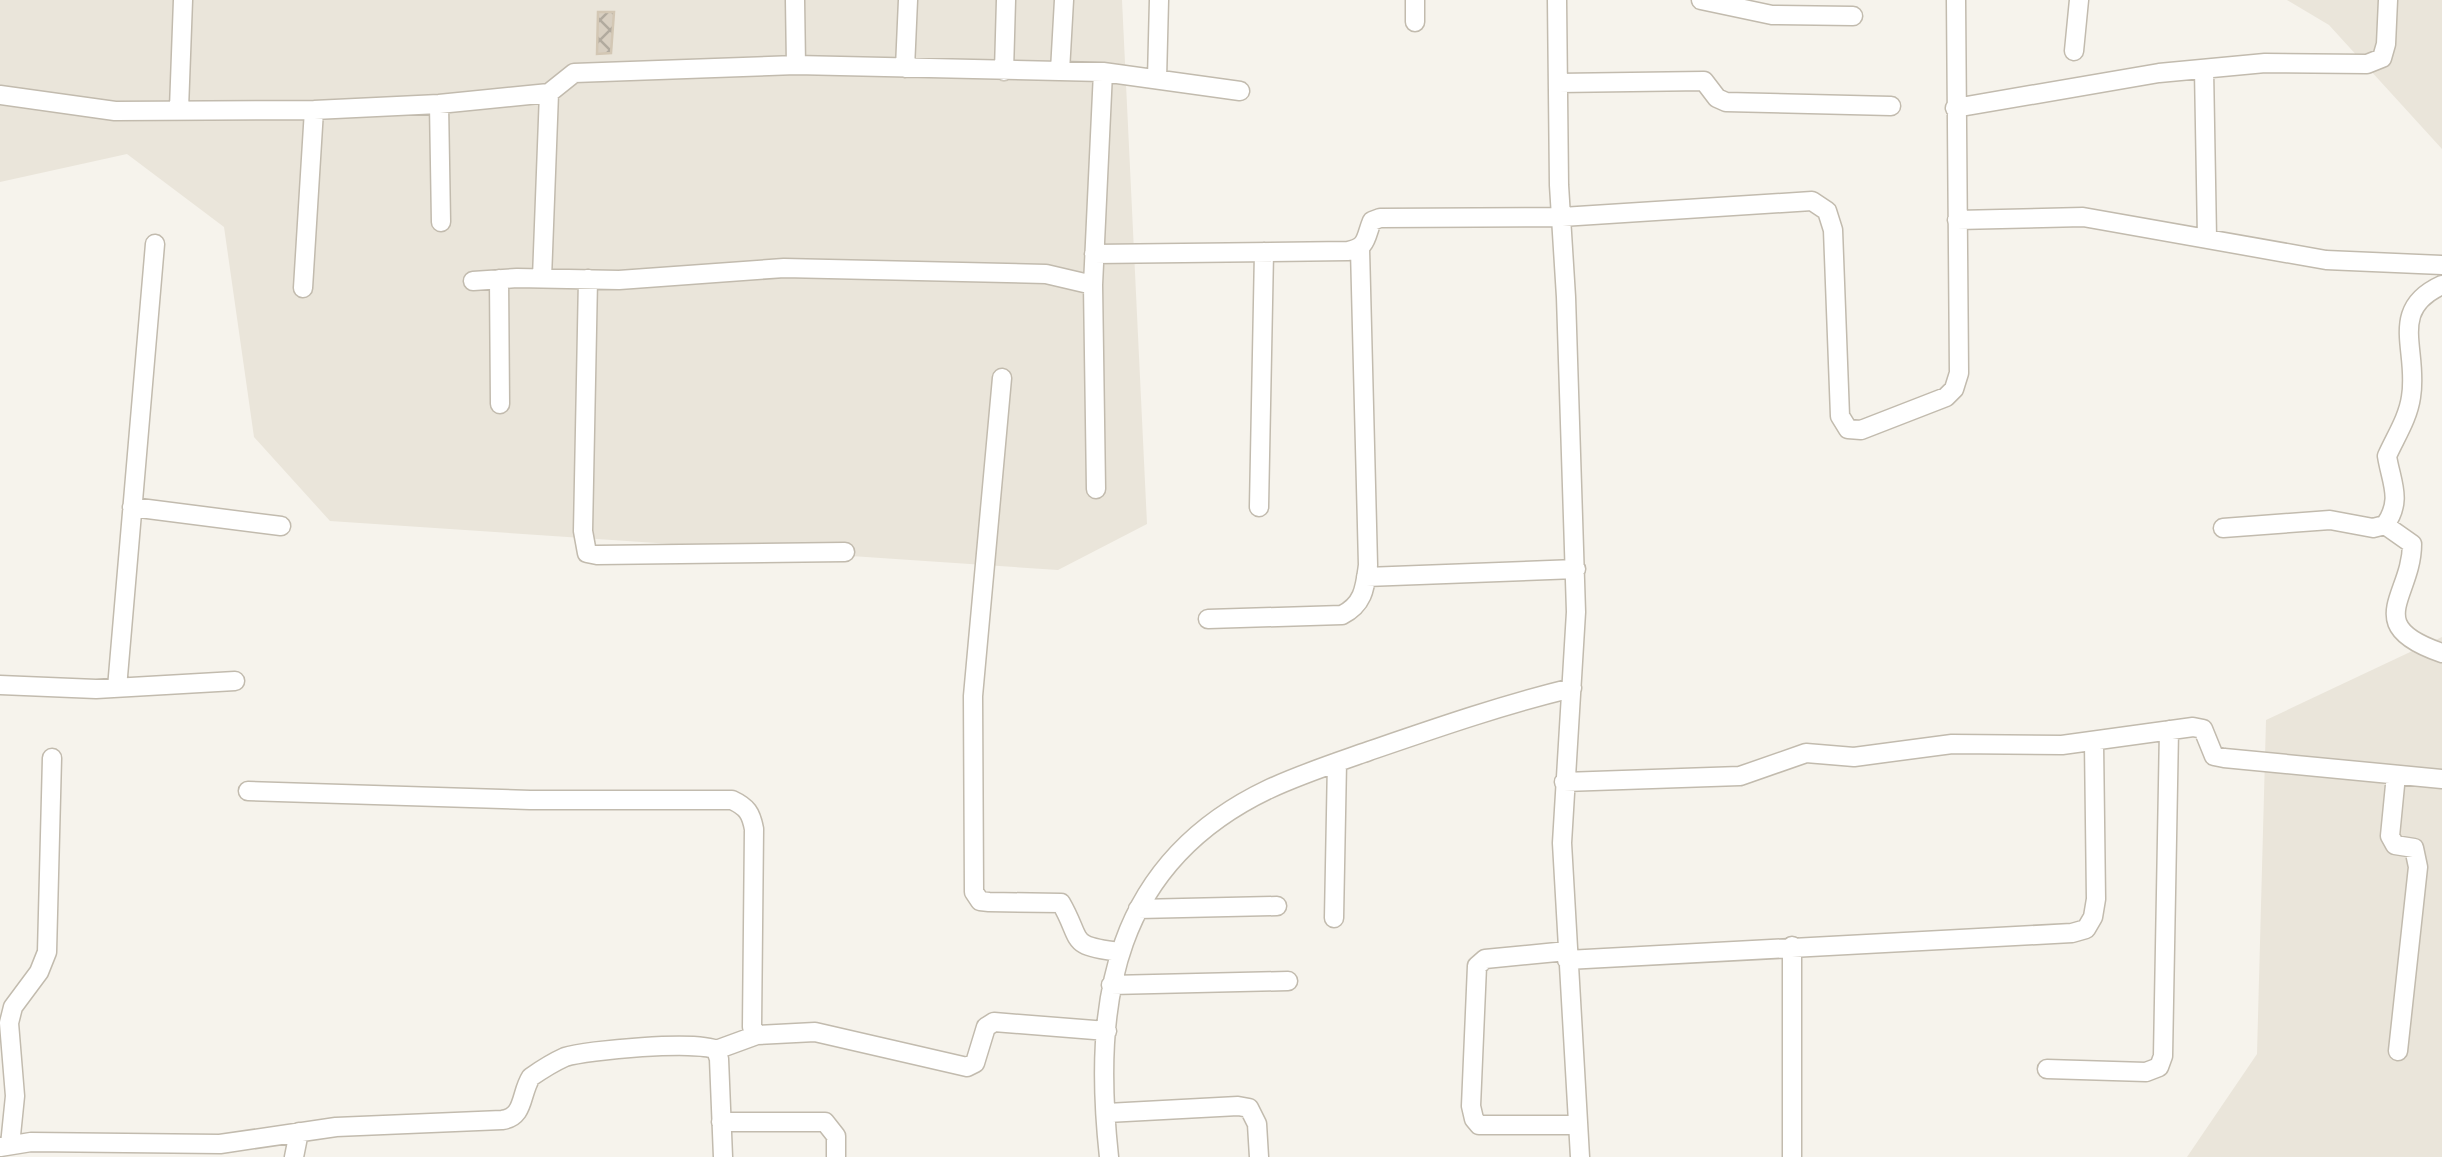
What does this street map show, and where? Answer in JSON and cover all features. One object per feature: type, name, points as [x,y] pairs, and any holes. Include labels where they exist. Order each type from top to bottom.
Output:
[{"type":"street","points":[[179,109],[182,0]]},
{"type":"street","points":[[796,0],[796,65]]},
{"type":"street","points":[[905,68],[908,0]]},
{"type":"street","points":[[1004,70],[1006,0]]},
{"type":"street","points":[[1060,71],[1064,0]]},
{"type":"street","points":[[1157,79],[1159,0]]},
{"type":"street","points":[[1415,0],[1415,22]]},
{"type":"street","points":[[1557,0],[1576,569],[1562,843],[1580,1157]]},
{"type":"street","points":[[1701,0],[1772,15],[1853,16]]},
{"type":"street","points":[[1094,254],[1360,249],[1367,242],[1372,221],[1380,218],[1562,217],[1812,201],[1827,211],[1832,230],[1840,416],[1848,429],[1861,430],[1933,403],[1954,389],[1959,374],[1956,0]]},
{"type":"street","points":[[2074,51],[2079,0]]},
{"type":"street","points":[[1955,108],[2204,68],[2367,64],[2382,58],[2388,0]]},
{"type":"street","points":[[0,96],[116,111],[314,110],[440,104],[549,93],[574,73],[796,65],[1103,72],[1240,91]]},
{"type":"street","points":[[2204,68],[2207,238]]},
{"type":"street","points":[[1096,489],[1093,285],[1103,72]]},
{"type":"street","points":[[1558,83],[1704,81],[1717,98],[1726,102],[1891,106]]},
{"type":"street","points":[[542,278],[549,93]]},
{"type":"street","points":[[440,104],[441,222]]},
{"type":"street","points":[[303,288],[314,110]]},
{"type":"street","points":[[1956,220],[2083,218],[2326,260],[2442,265]]},
{"type":"street","points":[[117,688],[155,244]]},
{"type":"street","points":[[1208,618],[1342,615],[1354,609],[1364,594],[1360,249]]},
{"type":"street","points":[[1259,507],[1264,252]]},
{"type":"street","points":[[474,281],[588,280],[784,268],[1046,274],[1093,285]]},
{"type":"street","points":[[499,279],[500,404]]},
{"type":"street","points":[[588,280],[583,531],[587,553],[845,552]]},
{"type":"street","points":[[2223,528],[2330,520],[2373,528],[2385,525],[2393,514],[2396,498],[2396,483],[2387,456],[2405,420],[2412,388],[2409,318],[2418,300],[2442,285]]},
{"type":"street","points":[[1002,378],[973,696],[974,892],[980,901],[1060,902],[1081,945],[1120,952]]},
{"type":"street","points":[[132,506],[281,526]]},
{"type":"street","points":[[2385,525],[2412,544],[2396,599],[2400,628],[2418,645],[2442,654]]},
{"type":"street","points":[[1366,577],[1576,569]]},
{"type":"street","points":[[0,684],[68,689],[234,681]]},
{"type":"street","points":[[1109,1157],[1106,1031],[1111,984],[1138,909],[1173,856],[1202,831],[1268,790],[1482,711],[1572,688]]},
{"type":"street","points":[[1564,782],[1740,776],[1806,753],[1854,757],[1952,744],[2094,743],[2169,730],[2203,729],[2214,756],[2442,779]]},
{"type":"street","points":[[2047,1069],[2146,1072],[2159,1067],[2163,1056],[2169,730]]},
{"type":"street","points":[[1578,1126],[1479,1125],[1474,1120],[1471,1106],[1477,966],[1485,959],[2072,933],[2086,929],[2096,899],[2094,743]]},
{"type":"street","points":[[52,758],[47,952],[39,972],[13,1008],[9,1054],[15,1096],[5,1146],[31,1142],[220,1144],[336,1127],[512,1119],[530,1077],[565,1058],[698,1045],[716,1050],[757,1035],[816,1032],[967,1068],[975,1064],[986,1026],[994,1022],[1106,1031]]},
{"type":"street","points":[[1334,918],[1338,762]]},
{"type":"street","points":[[2396,776],[2390,836],[2395,844],[2414,848],[2418,866],[2398,1051]]},
{"type":"street","points":[[248,791],[530,800],[732,800],[743,805],[751,814],[754,829],[752,1027],[757,1035]]},
{"type":"street","points":[[1138,909],[1278,906]]},
{"type":"street","points":[[1792,946],[1792,1157]]},
{"type":"street","points":[[1111,984],[1288,981]]},
{"type":"street","points":[[716,1050],[723,1157]]},
{"type":"street","points":[[1107,1113],[1249,1108],[1257,1124],[1258,1157]]},
{"type":"street","points":[[721,1122],[825,1122],[836,1136],[836,1157]]},
{"type":"street","points":[[294,1157],[299,1132]]},
{"type":"shaded area","points":[[0,0],[1122,0],[1147,524],[1058,570],[330,521],[254,437],[224,227],[127,154],[0,182]]},
{"type":"shaded area","points":[[2287,0],[2442,0],[2442,149],[2329,25]]},
{"type":"shaded area","points":[[2442,637],[2442,1157],[2187,1157],[2257,1054],[2266,720]]},
{"type":"building","points":[[598,12],[614,12],[611,53],[597,54]]}]
